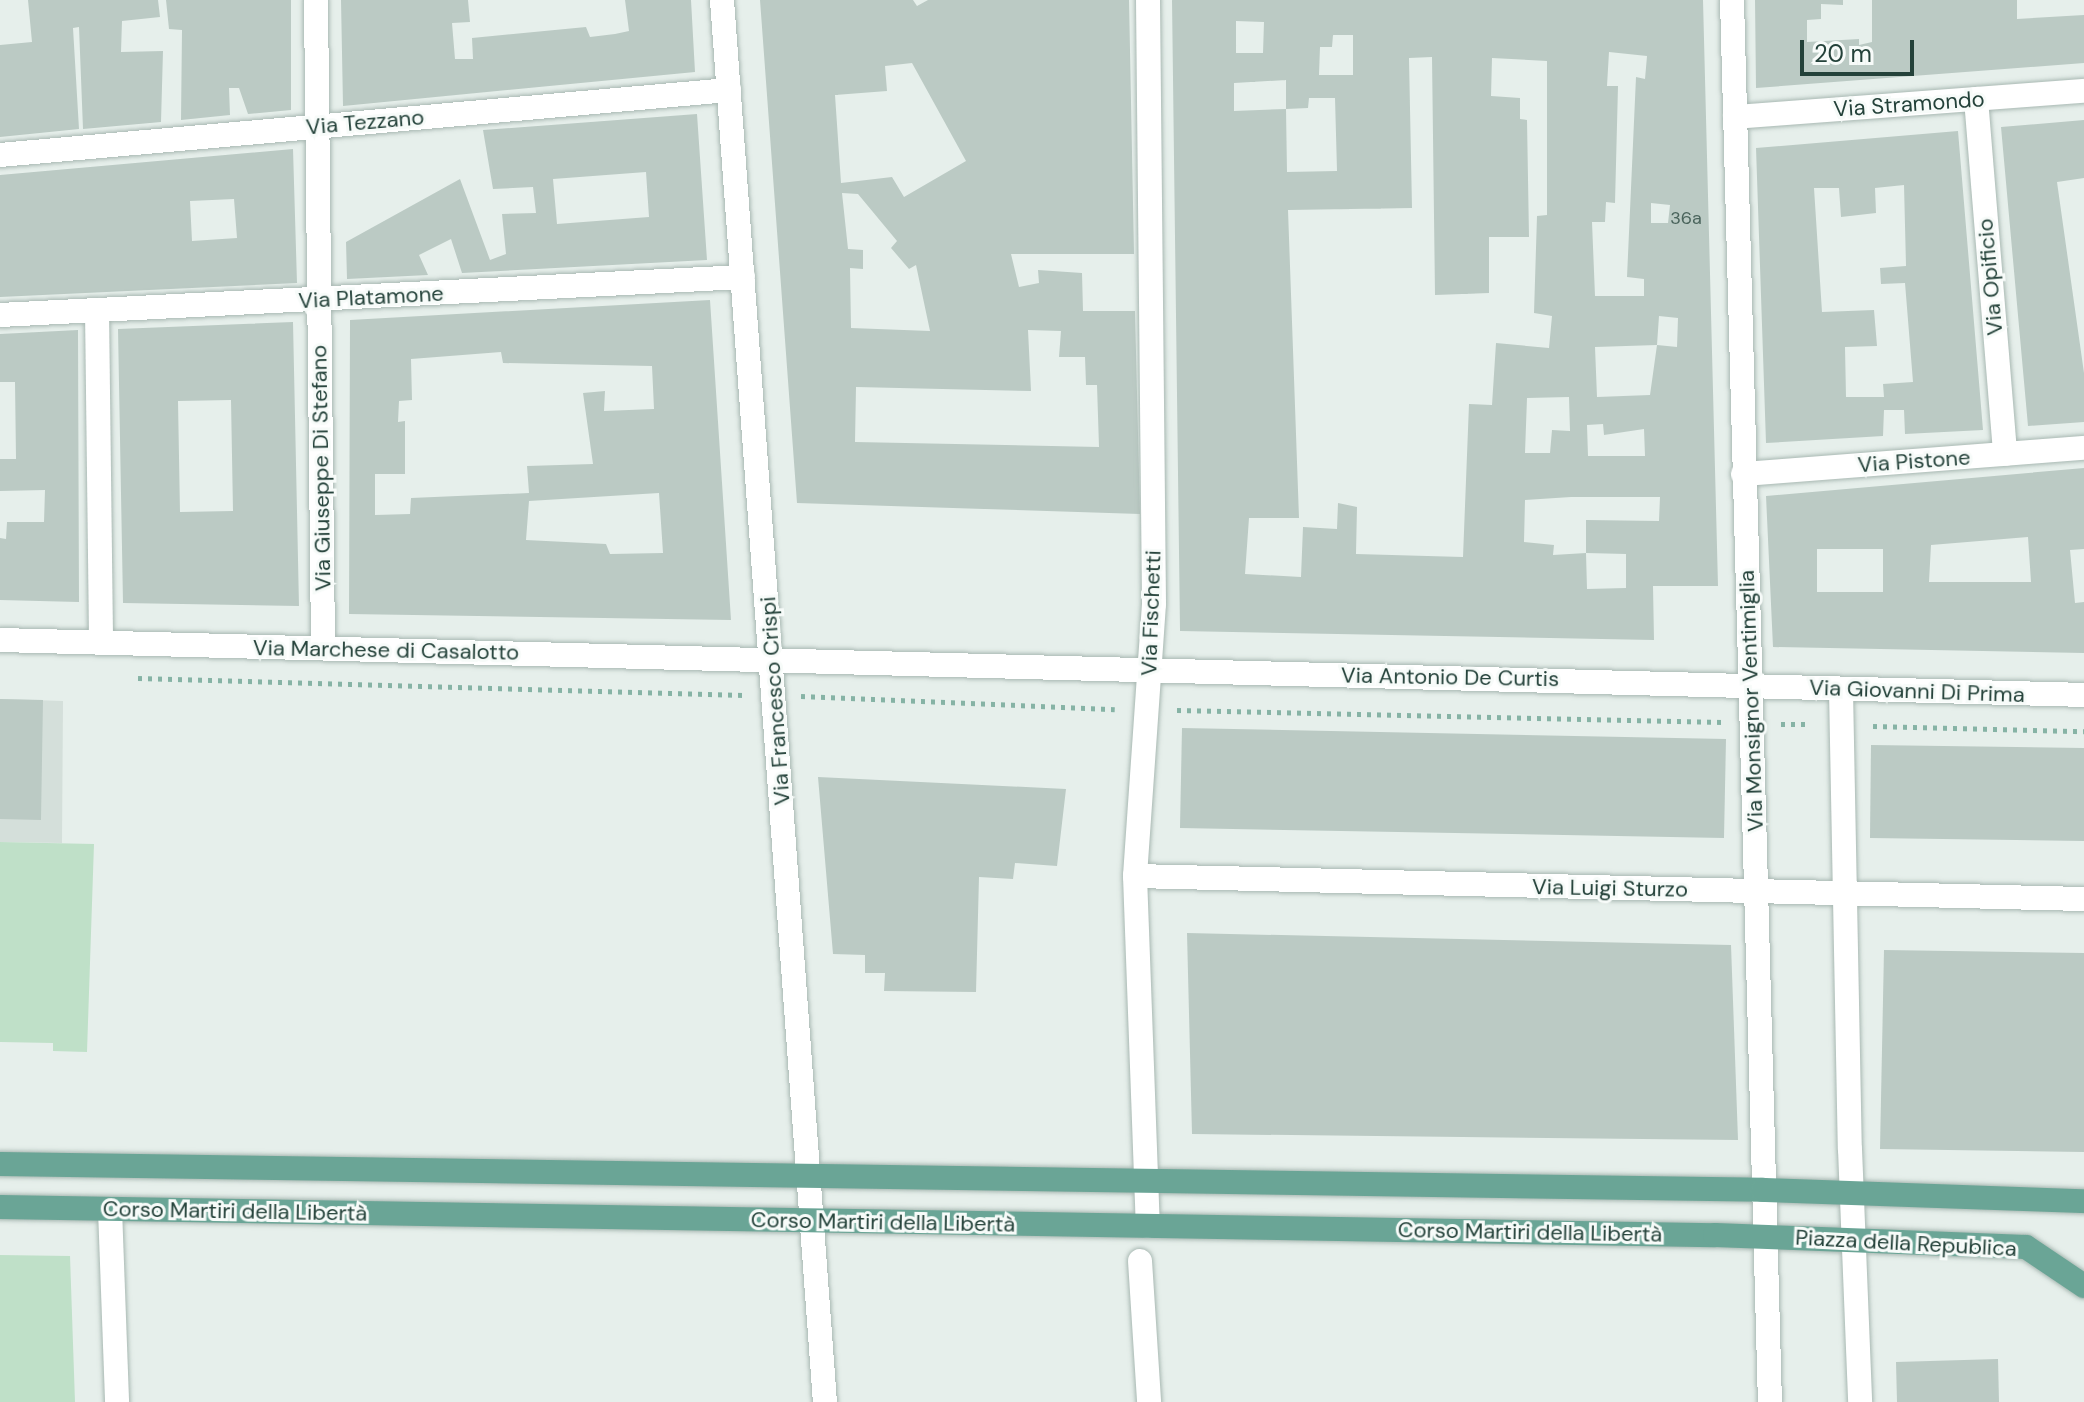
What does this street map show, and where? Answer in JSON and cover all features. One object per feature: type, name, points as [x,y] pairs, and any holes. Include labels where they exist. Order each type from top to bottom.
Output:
[{"type":"main road","name":"Corso Martiri della Libertà","points":[[0,1164],[1763,1190]]},
{"type":"main road","name":"Piazza della Republica","points":[[1763,1190],[2084,1201]]},
{"type":"main road","name":"Corso Martiri della Libertà","points":[[0,1207],[1765,1237]]},
{"type":"main road","name":"Piazza della Republica","points":[[1765,1237],[2026,1247],[2084,1286]]},
{"type":"street","name":"Via Giuseppe Di Stefano","points":[[316,0],[323,648]]},
{"type":"street","name":"Via Francesco Crispi","points":[[722,0],[825,1402]]},
{"type":"street","name":"Via Fischetti","points":[[1148,0],[1154,604],[1135,876],[1148,1226]]},
{"type":"street","name":"Via Monsignor Ventimiglia","points":[[1732,0],[1770,1402]]},
{"type":"street","name":"Via Tezzano","points":[[0,155],[729,90]]},
{"type":"street","name":"Via Stramondo","points":[[1735,117],[2084,91]]},
{"type":"street","name":"Via Opificio","points":[[1976,99],[2005,454]]},
{"type":"street","name":"Via Platamone","points":[[0,315],[743,277]]},
{"type":"street","points":[[97,310],[101,643]]},
{"type":"street","name":"Via Pistone","points":[[1743,474],[2084,448]]},
{"type":"street","name":"Via Marchese di Casalotto","points":[[0,640],[1149,669]]},
{"type":"street","name":"Via Antonio De Curtis","points":[[1149,669],[1750,684]]},
{"type":"street","name":"Via Giovanni Di Prima","points":[[1750,684],[1841,690],[2084,695]]},
{"type":"street","points":[[1841,690],[1852,1193],[1860,1402]]},
{"type":"street","name":"Via Luigi Sturzo","points":[[1135,876],[2084,899]]},
{"type":"street","points":[[110,1209],[117,1402]]},
{"type":"street","points":[[1140,1261],[1149,1402]]},
{"type":"path","points":[[126,678],[1147,710],[2084,731]]},
{"type":"shaded area","points":[[0,699],[63,701],[62,843],[0,842]]},
{"type":"green space","points":[[0,842],[94,844],[87,1052],[53,1051],[53,1043],[0,1042]]},
{"type":"green space","points":[[0,1255],[70,1256],[75,1402],[0,1402]]},
{"type":"building","points":[[28,0],[158,0],[160,17],[122,21],[121,52],[163,51],[161,122],[83,129],[79,27],[73,28],[79,129],[0,137],[0,45],[32,42]]},
{"type":"building","points":[[166,0],[291,0],[291,110],[248,114],[239,88],[229,88],[230,115],[181,120],[182,30],[169,29]]},
{"type":"building","points":[[341,0],[468,0],[470,22],[452,23],[455,59],[473,59],[472,38],[586,27],[590,37],[615,34],[629,31],[625,0],[691,0],[695,72],[343,106]]},
{"type":"building","points":[[760,0],[913,0],[917,6],[928,0],[1129,0],[1134,254],[1011,254],[1019,287],[1039,283],[1038,270],[1082,273],[1083,311],[1135,311],[1140,514],[797,503]],"holes":[[[912,63],[966,161],[904,197],[892,177],[841,183],[835,95],[887,91],[885,66]],[[842,193],[858,194],[897,241],[891,248],[909,269],[916,265],[930,331],[851,328],[850,268],[863,269],[863,250],[848,249]],[[1028,330],[1061,331],[1059,357],[1085,357],[1086,385],[1097,385],[1099,447],[855,442],[856,387],[1031,391]]]},
{"type":"building","points":[[1172,0],[1703,0],[1718,586],[1653,586],[1654,640],[1180,631]],"holes":[[[1236,21],[1264,22],[1263,53],[1236,53]],[[1333,35],[1353,35],[1353,75],[1319,75],[1320,47],[1332,47]],[[1609,52],[1647,56],[1645,79],[1636,77],[1627,277],[1644,279],[1644,296],[1595,296],[1592,222],[1605,222],[1606,202],[1615,203],[1618,86],[1607,86]],[[1432,57],[1435,295],[1489,293],[1489,237],[1529,237],[1527,120],[1520,119],[1520,98],[1491,96],[1492,58],[1547,61],[1547,215],[1537,216],[1534,313],[1552,316],[1549,348],[1496,343],[1492,405],[1469,404],[1463,557],[1356,554],[1357,507],[1338,503],[1337,529],[1303,527],[1301,577],[1245,574],[1249,518],[1299,518],[1288,210],[1412,208],[1409,58]],[[1286,80],[1286,109],[1234,111],[1234,83]],[[1309,98],[1335,98],[1337,171],[1287,172],[1286,109],[1308,108]],[[1651,203],[1670,205],[1668,223],[1651,223]],[[1659,316],[1678,318],[1677,347],[1657,345]],[[1657,345],[1650,395],[1597,397],[1595,347]],[[1569,397],[1570,431],[1552,430],[1550,453],[1525,453],[1527,398]],[[1603,424],[1604,435],[1644,429],[1645,456],[1588,456],[1587,425]],[[1660,497],[1659,521],[1586,520],[1586,553],[1553,555],[1554,545],[1524,542],[1525,500]],[[1586,553],[1626,554],[1626,588],[1587,589]]]},
{"type":"building","points":[[1755,0],[1843,0],[1843,5],[1821,4],[1821,19],[1807,20],[1807,42],[1859,39],[1859,45],[1872,42],[1872,0],[2017,0],[2017,19],[2084,15],[2084,63],[1756,88]]},
{"type":"building","points":[[697,114],[707,260],[462,273],[451,239],[419,255],[428,275],[347,279],[346,242],[460,179],[490,260],[506,254],[502,214],[536,213],[533,187],[493,189],[483,130]],"holes":[[[646,172],[649,217],[557,224],[553,179]]]},
{"type":"building","points":[[2084,120],[2084,178],[2057,182],[2084,373],[2084,422],[2028,426],[2001,127]]},
{"type":"building","points":[[1958,131],[1983,430],[1905,434],[1904,410],[1884,410],[1883,436],[1766,443],[1756,148]],"holes":[[[1904,185],[1906,266],[1880,268],[1881,284],[1905,283],[1913,382],[1883,384],[1884,397],[1846,397],[1845,347],[1877,346],[1874,310],[1822,312],[1814,188],[1839,188],[1841,217],[1876,213],[1875,188]]]},
{"type":"building","points":[[293,149],[297,283],[0,297],[0,175]],"holes":[[[234,199],[237,238],[192,241],[190,201]]]},
{"type":"building","points":[[710,300],[731,620],[349,614],[350,320]],"holes":[[[501,352],[503,363],[652,366],[654,409],[604,411],[605,391],[583,393],[593,464],[527,466],[529,493],[411,498],[410,514],[375,515],[375,474],[405,474],[405,421],[398,422],[399,401],[412,400],[411,359]],[[659,493],[663,553],[610,554],[606,544],[526,540],[529,501]]]},
{"type":"building","points":[[293,322],[299,606],[123,603],[118,329]],"holes":[[[231,400],[233,511],[180,512],[178,401]]]},
{"type":"building","points":[[78,330],[79,602],[0,600],[0,538],[6,539],[7,522],[44,522],[45,490],[0,491],[0,459],[16,459],[15,382],[0,382],[0,334]]},
{"type":"building","points":[[2084,468],[2084,549],[2070,550],[2075,603],[2084,602],[2084,653],[1773,647],[1766,496]],"holes":[[[2028,537],[2031,582],[1929,582],[1931,545]],[[1817,549],[1883,549],[1883,592],[1817,592]]]},
{"type":"building","points":[[0,699],[43,700],[41,820],[0,819]]},
{"type":"building","points":[[1182,728],[1726,739],[1724,838],[1180,828]]},
{"type":"building","points":[[1871,745],[2084,748],[2084,841],[1870,838]]},
{"type":"building","points":[[818,777],[1066,789],[1057,866],[1015,863],[1013,879],[979,877],[976,992],[884,991],[885,973],[865,973],[865,955],[833,954]]},
{"type":"building","points":[[1187,933],[1731,945],[1738,1140],[1192,1134]]},
{"type":"building","points":[[1884,950],[2084,953],[2084,1152],[1880,1149]]},
{"type":"building","points":[[1998,1359],[1999,1402],[1897,1402],[1896,1362]]}]
